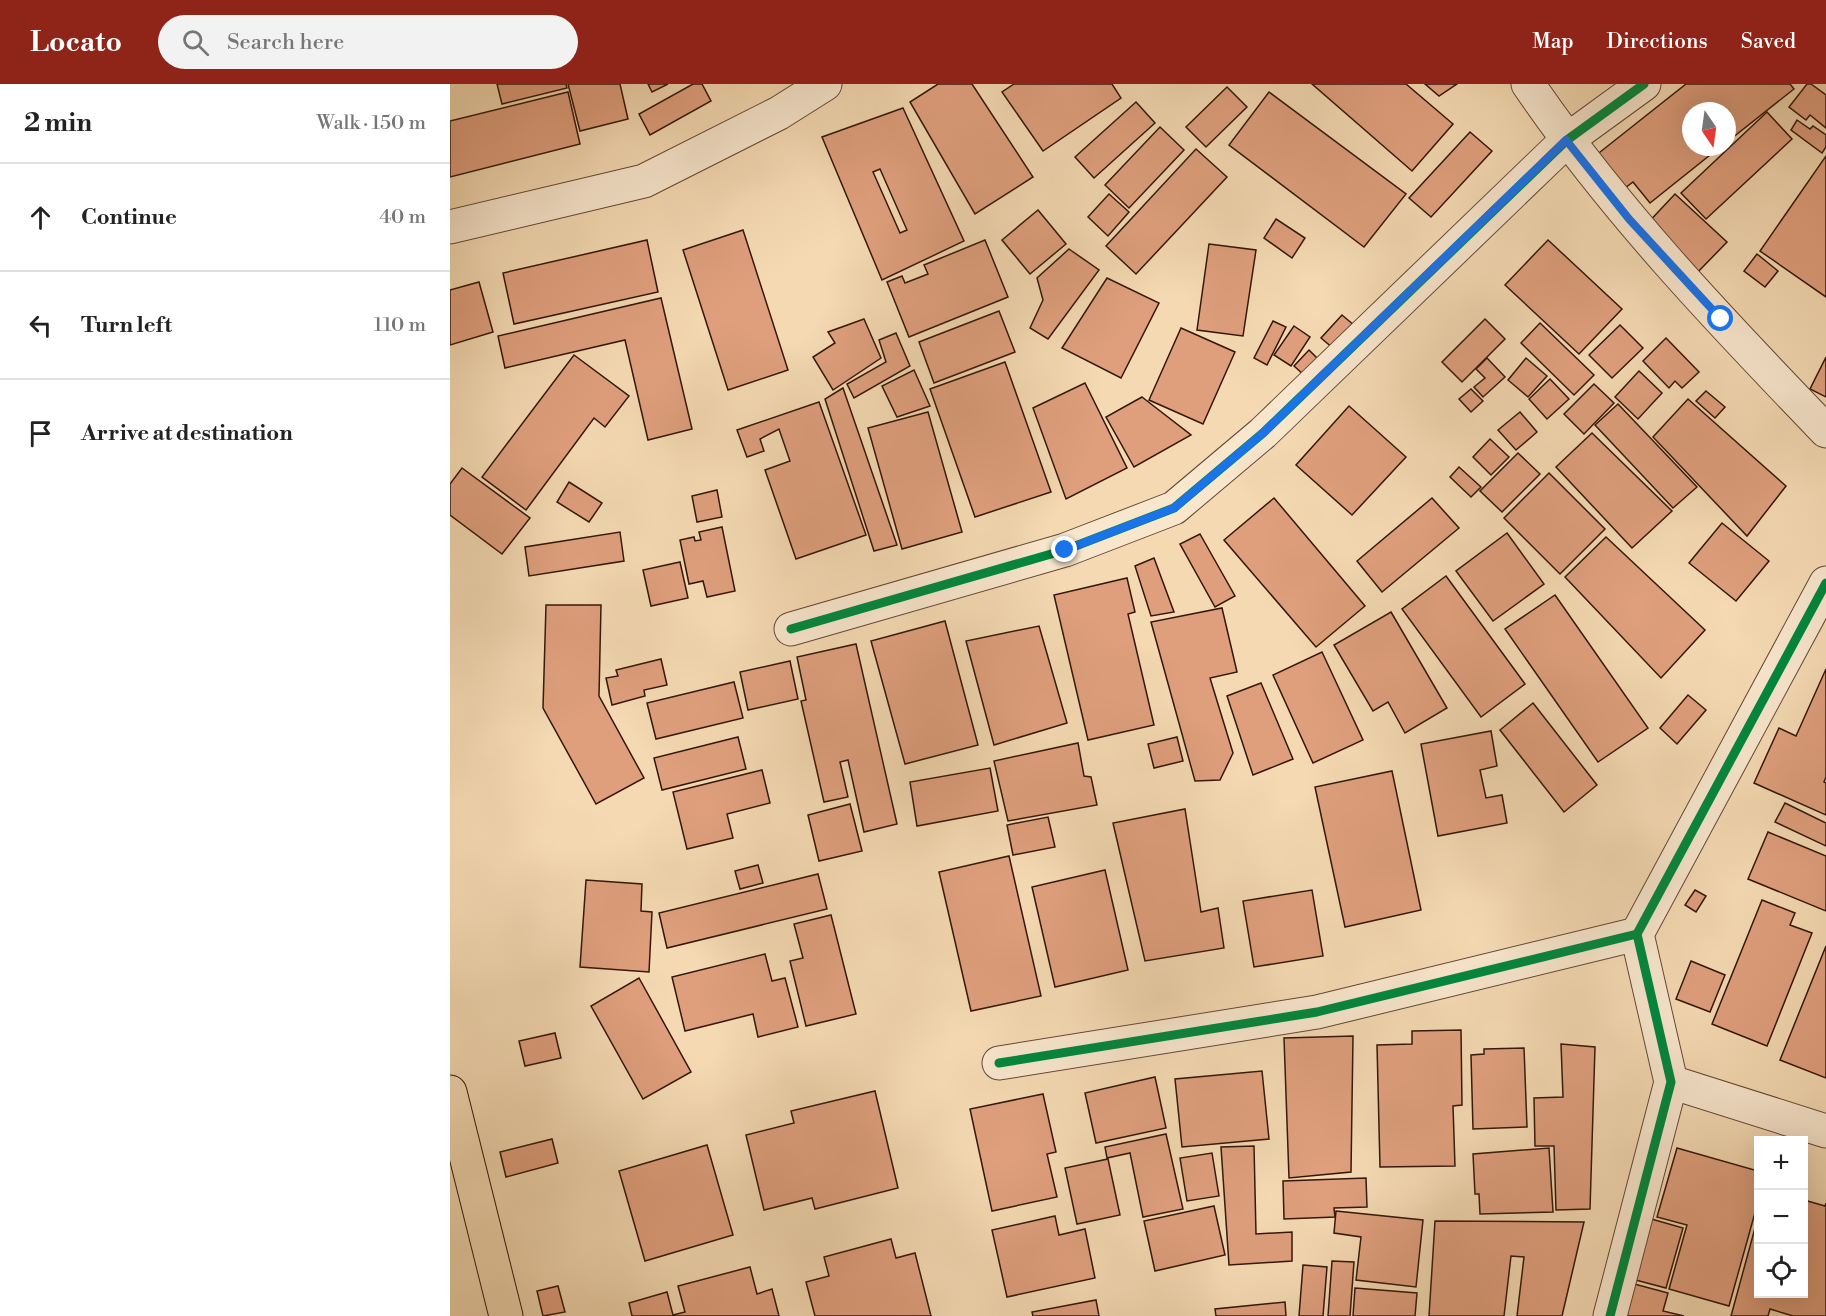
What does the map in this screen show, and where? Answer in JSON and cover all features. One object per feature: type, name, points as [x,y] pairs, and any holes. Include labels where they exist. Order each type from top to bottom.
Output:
[{"type":"main road","points":[[450,1092],[506,1316]]},
{"type":"street","points":[[450,227],[644,182],[779,113],[825,84]]},
{"type":"street","points":[[1528,84],[1566,140],[1629,219],[1826,431]]},
{"type":"street","points":[[791,629],[1065,550],[1174,508],[1263,433],[1566,140],[1644,84]]},
{"type":"street","points":[[1610,1316],[1671,1082],[1637,934],[1826,583]]},
{"type":"street","points":[[999,1063],[1317,1012],[1637,934]]},
{"type":"street","points":[[1671,1082],[1826,1131]]},
{"type":"building","points":[[497,84],[566,84],[567,88],[502,104]]},
{"type":"building","points":[[568,84],[620,84],[628,119],[580,131]]},
{"type":"building","points":[[648,84],[668,84],[652,92]]},
{"type":"building","points":[[693,84],[702,84],[711,101],[650,135],[639,114]]},
{"type":"building","points":[[938,84],[972,84],[1033,177],[975,214],[910,102]]},
{"type":"building","points":[[1014,84],[1112,84],[1121,98],[1043,151],[1002,92]]},
{"type":"building","points":[[1312,84],[1406,84],[1453,124],[1412,171]]},
{"type":"building","points":[[1425,84],[1457,84],[1439,96]]},
{"type":"building","points":[[1686,84],[1790,84],[1794,89],[1736,135],[1736,102],[1682,102],[1682,156],[1709,156],[1650,203],[1633,182],[1617,194],[1590,160]]},
{"type":"building","points":[[1807,84],[1811,84],[1826,95],[1826,128],[1810,115],[1806,120],[1789,107]]},
{"type":"building","points":[[1227,87],[1247,107],[1206,147],[1186,127]]},
{"type":"building","points":[[568,92],[580,144],[450,177],[450,121]]},
{"type":"building","points":[[1269,92],[1406,194],[1364,247],[1229,145]]},
{"type":"building","points":[[1136,102],[1155,123],[1094,178],[1075,157]]},
{"type":"building","points":[[903,108],[964,241],[882,280],[822,137]],"holes":[[[880,169],[907,230],[900,233],[873,172]]]},
{"type":"building","points":[[1767,112],[1792,139],[1706,219],[1681,193],[1720,156],[1736,156],[1736,141]]},
{"type":"building","points":[[1797,120],[1810,129],[1813,126],[1826,135],[1826,147],[1822,153],[1791,130]]},
{"type":"building","points":[[1160,127],[1184,150],[1129,208],[1105,185]]},
{"type":"building","points":[[1470,132],[1492,151],[1431,217],[1409,198]]},
{"type":"building","points":[[1196,149],[1227,177],[1136,274],[1106,246]]},
{"type":"building","points":[[1826,156],[1826,297],[1760,251]]},
{"type":"building","points":[[1109,194],[1129,212],[1108,236],[1088,217]]},
{"type":"building","points":[[1675,194],[1727,242],[1695,275],[1644,227]]},
{"type":"building","points":[[1038,210],[1066,244],[1030,274],[1002,240]]},
{"type":"building","points":[[1276,219],[1305,238],[1292,258],[1264,238]]},
{"type":"building","points":[[743,230],[788,370],[728,390],[683,250]]},
{"type":"building","points":[[647,240],[658,292],[514,324],[503,273]]},
{"type":"building","points":[[985,240],[1008,297],[909,337],[887,282],[902,276],[905,283],[928,274],[924,265]]},
{"type":"building","points":[[1548,240],[1622,309],[1579,354],[1505,285]]},
{"type":"building","points":[[1209,244],[1256,250],[1243,336],[1197,330]]},
{"type":"building","points":[[1069,249],[1099,270],[1048,339],[1030,328],[1043,300],[1037,278]]},
{"type":"building","points":[[1757,254],[1778,271],[1765,287],[1744,271]]},
{"type":"building","points":[[1107,278],[1159,303],[1121,378],[1062,348]]},
{"type":"building","points":[[479,282],[493,332],[450,345],[450,290]]},
{"type":"building","points":[[661,298],[692,429],[648,440],[625,340],[505,368],[498,336]]},
{"type":"building","points":[[999,311],[1015,352],[934,383],[919,342]]},
{"type":"building","points":[[1342,315],[1355,326],[1334,349],[1321,338]]},
{"type":"building","points":[[864,319],[881,358],[833,390],[813,357],[835,343],[828,332]]},
{"type":"building","points":[[1485,319],[1505,339],[1462,382],[1442,362]]},
{"type":"building","points":[[1273,321],[1286,327],[1267,365],[1254,358]]},
{"type":"building","points":[[1540,323],[1594,375],[1574,395],[1521,343]]},
{"type":"building","points":[[1620,325],[1643,348],[1612,378],[1589,355]]},
{"type":"building","points":[[1294,326],[1310,337],[1291,366],[1274,355]]},
{"type":"building","points":[[1181,328],[1235,352],[1203,424],[1149,400]]},
{"type":"building","points":[[896,333],[910,366],[854,398],[847,384],[886,362],[879,340]]},
{"type":"building","points":[[1666,338],[1699,372],[1682,388],[1675,381],[1669,388],[1643,361]]},
{"type":"building","points":[[1309,350],[1319,360],[1304,375],[1294,366]]},
{"type":"building","points":[[574,355],[629,396],[605,427],[594,418],[526,510],[482,477]]},
{"type":"building","points":[[1826,357],[1826,397],[1810,389]]},
{"type":"building","points":[[1487,358],[1505,377],[1483,397],[1474,387],[1485,378],[1476,369]]},
{"type":"building","points":[[1526,358],[1547,376],[1528,397],[1508,380]]},
{"type":"building","points":[[1005,362],[1051,492],[975,517],[930,389]]},
{"type":"building","points":[[914,370],[930,406],[897,417],[882,386]]},
{"type":"building","points":[[1639,371],[1662,393],[1638,419],[1615,397]]},
{"type":"building","points":[[1550,379],[1569,399],[1547,419],[1529,399]]},
{"type":"building","points":[[1085,383],[1127,468],[1066,499],[1033,408]]},
{"type":"building","points":[[1594,384],[1614,403],[1584,434],[1564,414]]},
{"type":"building","points":[[843,388],[897,545],[874,551],[825,399]]},
{"type":"building","points":[[1471,389],[1483,401],[1471,412],[1459,399]]},
{"type":"building","points":[[1706,391],[1725,407],[1715,418],[1696,401]]},
{"type":"building","points":[[1142,397],[1191,435],[1134,467],[1106,417]]},
{"type":"building","points":[[1688,399],[1786,486],[1747,536],[1653,437]]},
{"type":"building","points":[[819,402],[866,535],[796,559],[765,470],[790,461],[779,429],[760,439],[764,451],[747,457],[737,430]]},
{"type":"building","points":[[1618,404],[1697,487],[1673,508],[1595,425]]},
{"type":"building","points":[[1349,406],[1406,457],[1352,515],[1296,465]]},
{"type":"building","points":[[928,412],[962,532],[902,549],[868,428]]},
{"type":"building","points":[[1520,412],[1537,432],[1516,450],[1498,430]]},
{"type":"building","points":[[1592,433],[1672,511],[1632,548],[1556,467]]},
{"type":"building","points":[[1490,439],[1509,457],[1491,475],[1473,457]]},
{"type":"building","points":[[1518,453],[1540,474],[1502,512],[1480,491]]},
{"type":"building","points":[[1459,467],[1481,487],[1471,497],[1450,477]]},
{"type":"building","points":[[462,468],[530,518],[502,554],[450,515],[450,484]]},
{"type":"building","points":[[1549,473],[1605,529],[1560,574],[1504,518]]},
{"type":"building","points":[[569,482],[602,503],[589,522],[557,502]]},
{"type":"building","points":[[717,490],[722,517],[697,522],[692,496]]},
{"type":"building","points":[[1274,498],[1365,606],[1316,647],[1224,540]]},
{"type":"building","points":[[1432,498],[1459,528],[1382,592],[1357,561]]},
{"type":"building","points":[[1722,523],[1769,561],[1736,601],[1689,563]]},
{"type":"building","points":[[722,527],[735,591],[707,597],[703,581],[689,584],[680,540],[694,537],[695,541],[701,540],[699,532]]},
{"type":"building","points":[[620,532],[624,561],[529,576],[525,547]]},
{"type":"building","points":[[1507,533],[1544,584],[1493,621],[1456,571]]},
{"type":"building","points":[[1200,534],[1235,596],[1215,607],[1180,544]]},
{"type":"building","points":[[1606,537],[1705,630],[1661,678],[1565,577]]},
{"type":"building","points":[[1154,558],[1174,612],[1151,616],[1135,566]]},
{"type":"building","points":[[680,562],[688,598],[651,606],[643,570]]},
{"type":"building","points":[[1446,576],[1525,684],[1481,717],[1402,609]]},
{"type":"building","points":[[1127,578],[1135,612],[1128,614],[1154,725],[1088,740],[1054,595]]},
{"type":"building","points":[[1555,595],[1648,728],[1598,762],[1505,629]]},
{"type":"building","points":[[546,605],[601,605],[599,696],[644,778],[596,804],[543,708]]},
{"type":"building","points":[[1222,608],[1237,672],[1210,678],[1233,753],[1220,780],[1195,781],[1151,622]]},
{"type":"building","points":[[1391,612],[1447,708],[1405,733],[1388,702],[1373,711],[1334,645]]},
{"type":"building","points":[[945,621],[978,745],[905,764],[871,641]]},
{"type":"building","points":[[1039,626],[1067,723],[994,745],[966,641]]},
{"type":"building","points":[[856,644],[897,824],[864,832],[848,760],[840,762],[848,797],[824,802],[801,701],[806,700],[797,657]]},
{"type":"building","points":[[1322,652],[1363,740],[1313,763],[1273,675]]},
{"type":"building","points":[[661,659],[667,685],[644,690],[645,696],[612,705],[606,678],[618,676],[616,670]]},
{"type":"building","points":[[790,661],[798,699],[748,710],[740,672]]},
{"type":"building","points":[[1826,669],[1826,777],[1824,782],[1826,783],[1826,815],[1754,783],[1779,728],[1796,736]]},
{"type":"building","points":[[734,682],[743,718],[656,739],[647,703]]},
{"type":"building","points":[[1261,683],[1293,759],[1253,775],[1227,696]]},
{"type":"building","points":[[1688,695],[1706,710],[1677,744],[1660,728]]},
{"type":"building","points":[[1533,703],[1597,785],[1564,812],[1500,730]]},
{"type":"building","points":[[1491,731],[1497,766],[1480,770],[1486,798],[1502,795],[1507,823],[1438,836],[1421,744]]},
{"type":"building","points":[[738,737],[746,769],[662,790],[654,758]]},
{"type":"building","points":[[1177,737],[1183,761],[1154,768],[1148,744]]},
{"type":"building","points":[[1078,743],[1084,776],[1091,777],[1097,805],[1008,821],[994,761]]},
{"type":"building","points":[[990,768],[998,811],[917,826],[910,782]]},
{"type":"building","points":[[762,770],[770,803],[727,814],[733,838],[687,849],[673,792]]},
{"type":"building","points":[[1392,771],[1421,910],[1345,927],[1315,787]]},
{"type":"building","points":[[1785,803],[1826,823],[1826,846],[1775,822]]},
{"type":"building","points":[[850,804],[862,851],[819,861],[808,815]]},
{"type":"building","points":[[1185,809],[1201,912],[1218,908],[1224,948],[1145,961],[1113,823]]},
{"type":"building","points":[[1048,817],[1055,847],[1013,855],[1007,825]]},
{"type":"building","points":[[1768,832],[1826,856],[1826,911],[1748,879]]},
{"type":"building","points":[[1009,856],[1041,996],[971,1011],[939,872]]},
{"type":"building","points":[[758,865],[763,883],[740,889],[735,871]]},
{"type":"building","points":[[1105,870],[1128,970],[1055,987],[1032,887]]},
{"type":"building","points":[[818,874],[827,909],[667,948],[659,913]]},
{"type":"building","points":[[586,880],[642,884],[641,911],[652,912],[649,972],[580,967]]},
{"type":"building","points":[[1312,890],[1323,956],[1254,967],[1243,901]]},
{"type":"building","points":[[1695,890],[1706,896],[1696,912],[1685,905]]},
{"type":"building","points":[[1762,900],[1795,913],[1790,925],[1812,933],[1767,1046],[1712,1024]]},
{"type":"building","points":[[831,915],[856,1014],[806,1026],[790,961],[803,958],[794,924]]},
{"type":"building","points":[[1826,946],[1826,1078],[1780,1060]]},
{"type":"building","points":[[765,954],[772,981],[785,978],[798,1027],[758,1037],[753,1014],[685,1031],[672,977]]},
{"type":"building","points":[[1691,961],[1725,975],[1710,1012],[1676,999]]},
{"type":"building","points":[[639,978],[691,1072],[643,1099],[591,1006]]},
{"type":"building","points":[[1461,1030],[1462,1105],[1453,1106],[1455,1166],[1380,1167],[1377,1045],[1412,1044],[1412,1031]]},
{"type":"building","points":[[555,1033],[561,1058],[525,1066],[519,1041]]},
{"type":"building","points":[[1353,1036],[1351,1172],[1289,1178],[1284,1038]]},
{"type":"building","points":[[1561,1044],[1595,1047],[1590,1209],[1556,1210],[1554,1146],[1535,1146],[1534,1098],[1563,1097]]},
{"type":"building","points":[[1524,1048],[1527,1127],[1473,1129],[1471,1055],[1484,1054],[1484,1049]]},
{"type":"building","points":[[1262,1071],[1269,1139],[1182,1147],[1175,1079]]},
{"type":"building","points":[[1155,1077],[1166,1128],[1096,1143],[1085,1093]]},
{"type":"building","points":[[875,1091],[898,1188],[815,1209],[812,1198],[764,1210],[746,1135],[794,1123],[791,1111]]},
{"type":"building","points":[[1043,1094],[1056,1152],[1047,1154],[1057,1197],[992,1211],[970,1109]]},
{"type":"building","points":[[1166,1134],[1183,1209],[1143,1217],[1130,1153],[1107,1158],[1105,1147]]},
{"type":"building","points":[[552,1139],[558,1163],[506,1177],[500,1152]]},
{"type":"building","points":[[707,1145],[733,1235],[645,1261],[619,1171]]},
{"type":"building","points":[[1254,1146],[1256,1234],[1292,1232],[1292,1261],[1229,1265],[1221,1147]]},
{"type":"building","points":[[1549,1148],[1553,1212],[1480,1214],[1479,1194],[1475,1194],[1473,1154]]},
{"type":"building","points":[[1677,1148],[1754,1170],[1754,1216],[1729,1306],[1669,1289],[1687,1225],[1657,1217]]},
{"type":"building","points":[[1212,1153],[1219,1196],[1187,1201],[1180,1158]]},
{"type":"building","points":[[1108,1159],[1120,1215],[1077,1224],[1065,1168]]},
{"type":"building","points":[[1366,1178],[1367,1207],[1334,1208],[1335,1217],[1284,1219],[1283,1181]]},
{"type":"building","points":[[1808,1201],[1825,1206],[1826,1203],[1826,1316],[1793,1316],[1770,1309],[1768,1316],[1731,1316],[1754,1232],[1754,1298],[1808,1298]]},
{"type":"building","points":[[1214,1206],[1225,1255],[1155,1271],[1144,1221]]},
{"type":"building","points":[[1336,1211],[1423,1220],[1416,1287],[1356,1280],[1361,1237],[1334,1233]]},
{"type":"building","points":[[1055,1216],[1059,1235],[1085,1229],[1095,1278],[1007,1297],[992,1230]]},
{"type":"building","points":[[1641,1216],[1683,1228],[1666,1288],[1624,1277]]},
{"type":"building","points":[[1435,1221],[1584,1222],[1562,1316],[1517,1316],[1524,1257],[1511,1256],[1504,1316],[1429,1316]]},
{"type":"building","points":[[891,1239],[896,1258],[915,1253],[931,1316],[815,1316],[806,1282],[829,1276],[824,1257]]},
{"type":"building","points":[[1332,1261],[1354,1262],[1350,1316],[1328,1316]]},
{"type":"building","points":[[1303,1265],[1327,1267],[1323,1316],[1299,1316]]},
{"type":"building","points":[[750,1267],[757,1294],[772,1289],[779,1316],[632,1316],[629,1303],[667,1292],[673,1315],[685,1312],[678,1286]]},
{"type":"building","points":[[1627,1282],[1668,1293],[1663,1311],[1684,1316],[1618,1316]]},
{"type":"building","points":[[558,1286],[565,1312],[543,1316],[537,1291]]},
{"type":"building","points":[[1355,1288],[1417,1293],[1415,1316],[1353,1316]]},
{"type":"building","points":[[1096,1300],[1099,1316],[1033,1316],[1032,1312]]},
{"type":"building","points":[[1285,1302],[1286,1316],[1216,1316],[1215,1309]]},
{"type":"cycle path","points":[[791,629],[1065,550],[1174,508],[1263,433],[1567,140],[1644,84]]},
{"type":"cycle path","points":[[1610,1316],[1671,1082],[1637,934],[1826,583]]},
{"type":"cycle path","points":[[999,1063],[1317,1012],[1637,934]]},
{"type":"route","points":[[1065,550],[1174,508],[1263,433],[1566,140],[1629,219],[1721,319]]}]
